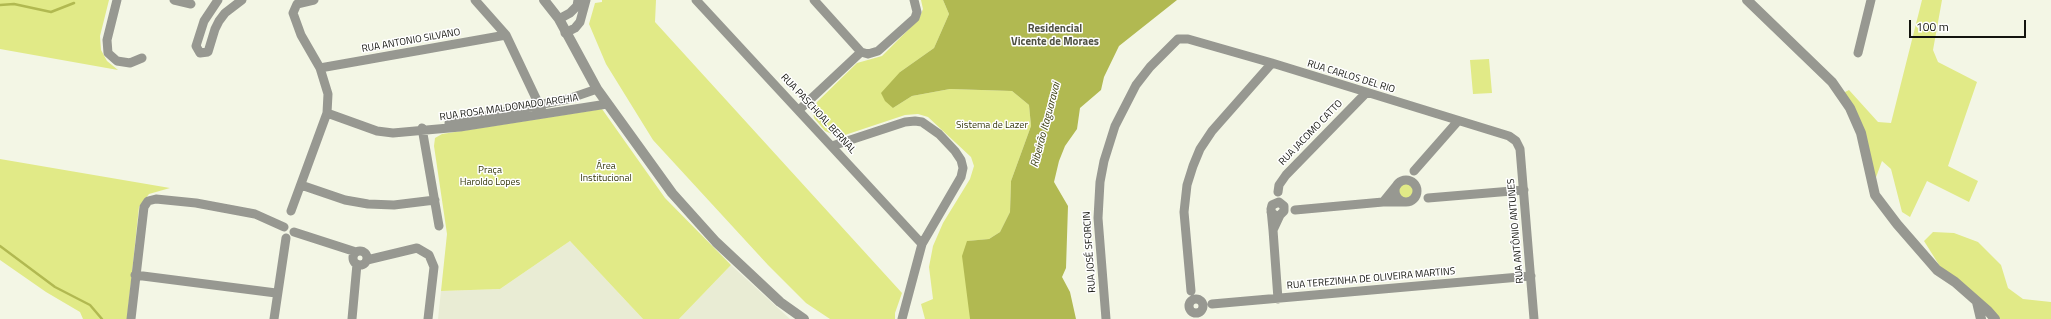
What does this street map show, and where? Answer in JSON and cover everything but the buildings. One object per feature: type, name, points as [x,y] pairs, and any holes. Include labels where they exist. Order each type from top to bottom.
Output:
[{"type":"street","points":[[117,0],[107,40],[108,53],[117,61],[130,63],[142,58]]},
{"type":"street","points":[[174,0],[191,4]]},
{"type":"street","points":[[218,0],[204,21],[196,46],[200,53],[208,52],[219,21],[240,1]]},
{"type":"street","points":[[228,0],[240,1]]},
{"type":"street","points":[[291,212],[327,113],[328,94],[320,68],[301,36],[293,13],[297,4],[314,0]]},
{"type":"street","points":[[475,0],[506,35],[544,115]]},
{"type":"street","points":[[544,0],[559,19],[565,33],[597,89],[672,193],[716,242],[780,302],[804,319]]},
{"type":"street","points":[[559,19],[574,10],[577,6],[578,0]]},
{"type":"street","points":[[565,33],[575,28],[580,22],[586,0]]},
{"type":"street","name":"RUA PASCHOAL BERNAL","points":[[696,0],[922,244]]},
{"type":"street","points":[[814,0],[861,52],[868,54],[878,51],[915,18],[917,12],[914,0]]},
{"type":"street","points":[[1747,0],[1832,82],[1850,108],[1861,133],[1875,195],[1897,224],[1937,270],[1956,282],[1995,319]]},
{"type":"street","points":[[1858,53],[1871,0]]},
{"type":"street","name":"RUA ANTONIO SILVANO","points":[[320,68],[506,35]]},
{"type":"street","name":"RUA CARLOS DEL RIO","points":[[1178,39],[1188,39],[1272,63],[1509,136],[1516,141]]},
{"type":"street","name":"RUA JOSÉ SFORCIN","points":[[1106,319],[1098,218],[1100,182],[1104,161],[1115,126],[1136,85],[1150,67],[1178,39]]},
{"type":"street","points":[[799,110],[861,52]]},
{"type":"street","points":[[1192,319],[1196,308],[1191,291],[1184,212],[1187,185],[1200,149],[1212,131],[1272,63]]},
{"type":"street","name":"RUA ROSA MALDONADO ARCHIA","points":[[419,131],[539,106],[568,99],[597,89]]},
{"type":"street","name":"RUA JACOMO CATTO","points":[[1272,208],[1279,185],[1286,175],[1366,93]]},
{"type":"street","name":"RUA ROSA MALDONADO ARCHIA","points":[[327,113],[377,132],[393,133],[544,115],[607,104]]},
{"type":"street","points":[[832,146],[905,122],[914,121],[922,122],[930,127],[947,142],[961,160],[963,168],[961,177],[922,244],[902,319]]},
{"type":"street","points":[[1384,202],[1398,184],[1414,171],[1458,121]]},
{"type":"street","points":[[419,131],[435,200],[439,226]]},
{"type":"street","name":"RUA ANTÔNIO ANTUNES","points":[[1516,141],[1520,149],[1534,319]]},
{"type":"street","points":[[1406,202],[1416,196],[1414,171]]},
{"type":"street","points":[[1398,184],[1408,180],[1428,198]]},
{"type":"street","points":[[1398,184],[1396,196],[1406,202]]},
{"type":"street","points":[[301,185],[345,200],[368,204],[394,206],[435,200]]},
{"type":"street","points":[[1272,208],[1276,216],[1282,210],[1384,202],[1406,202],[1428,198],[1524,190]]},
{"type":"street","points":[[1273,230],[1282,210],[1278,192]]},
{"type":"street","points":[[131,319],[144,207],[148,201],[156,199],[196,203],[255,214],[284,227],[291,226],[294,232],[356,252],[363,252],[366,255],[367,260]]},
{"type":"street","points":[[1272,208],[1279,202],[1282,210]]},
{"type":"street","points":[[1272,208],[1278,299]]},
{"type":"street","points":[[284,227],[282,234],[286,238]]},
{"type":"street","points":[[286,238],[292,237],[294,232]]},
{"type":"street","points":[[274,319],[276,293],[286,238]]},
{"type":"street","points":[[357,264],[364,263],[367,260],[417,248],[428,256],[434,268],[428,319]]},
{"type":"street","points":[[352,319],[357,264],[353,259],[356,252]]},
{"type":"street","points":[[135,275],[276,293]]},
{"type":"street","name":"RUA TEREZINHA DE OLIVEIRA MARTINS","points":[[1196,308],[1212,304],[1531,276]]},
{"type":"street","points":[[1977,302],[1981,319]]},
{"type":"shaded area","points":[[570,241],[643,319],[438,319],[441,291],[500,289]]},
{"type":"shaded area","points":[[731,265],[790,319],[679,319]]},
{"type":"green space","points":[[0,0],[109,0],[100,36],[101,50],[107,61],[118,70],[0,49]]},
{"type":"green space","points":[[602,0],[656,0],[655,22],[902,293],[895,313],[895,319],[830,319],[806,303],[768,265],[653,140],[606,64],[589,24],[595,3],[602,2]]},
{"type":"green space","name":"Sistema de Lazer","points":[[921,0],[943,0],[949,14],[934,48],[900,72],[893,108],[912,96],[950,89],[1012,91],[1029,105],[1031,126],[1011,181],[1010,212],[1000,232],[989,239],[968,241],[970,319],[925,319],[921,304],[933,299],[929,267],[933,246],[943,223],[970,179],[974,166],[971,157],[928,117],[918,114],[905,115],[839,137],[825,131],[814,118],[813,111],[817,102],[857,63],[882,56],[919,19],[923,9]]},
{"type":"green space","points":[[1922,0],[1942,0],[1933,50],[1938,62],[1977,82],[1948,166],[1978,181],[1969,202],[1927,181],[1910,217],[1902,212],[1891,169],[1882,161],[1875,180],[1843,93],[1849,90],[1878,122],[1891,123]]},
{"type":"green space","points":[[1489,59],[1492,93],[1473,94],[1470,60]]},
{"type":"green space","points":[[602,109],[665,198],[731,265],[679,319],[643,319],[570,241],[500,289],[441,291],[447,234],[434,146],[435,138],[442,134]]},
{"type":"green space","points":[[0,159],[170,188],[149,194],[139,207],[127,319],[83,319],[80,312],[46,292],[0,260]]},
{"type":"green space","points":[[1406,182],[1412,185],[1415,191],[1412,197],[1406,200],[1400,197],[1397,191],[1400,185]]},
{"type":"green space","points":[[1933,232],[1954,233],[1978,242],[2001,265],[2008,288],[2023,299],[2051,302],[2051,319],[1998,319],[1941,268],[1924,241]]},
{"type":"water","name":"Ribeirão Itaguaravai","points":[[943,0],[1177,0],[1119,46],[1104,77],[1101,90],[1080,108],[1077,129],[1065,146],[1059,161],[1054,182],[1068,206],[1066,268],[1062,277],[1070,292],[1076,319],[970,319],[962,256],[967,241],[989,239],[1000,232],[1010,212],[1011,181],[1031,126],[1029,105],[1012,91],[950,89],[912,96],[893,108],[885,101],[881,93],[900,72],[934,48],[949,14]]},
{"type":"waterway","points":[[0,5],[14,4],[51,12],[74,3]]},
{"type":"waterway","points":[[0,246],[55,287],[90,305],[102,319]]},
{"type":"district","name":"Residencial Vicente de Moraes","points":[[1055,35]]},
{"type":"park label","name":"Área Institucional","points":[[606,172]]},
{"type":"park label","name":"Praça Haroldo Lopes","points":[[490,176]]}]
